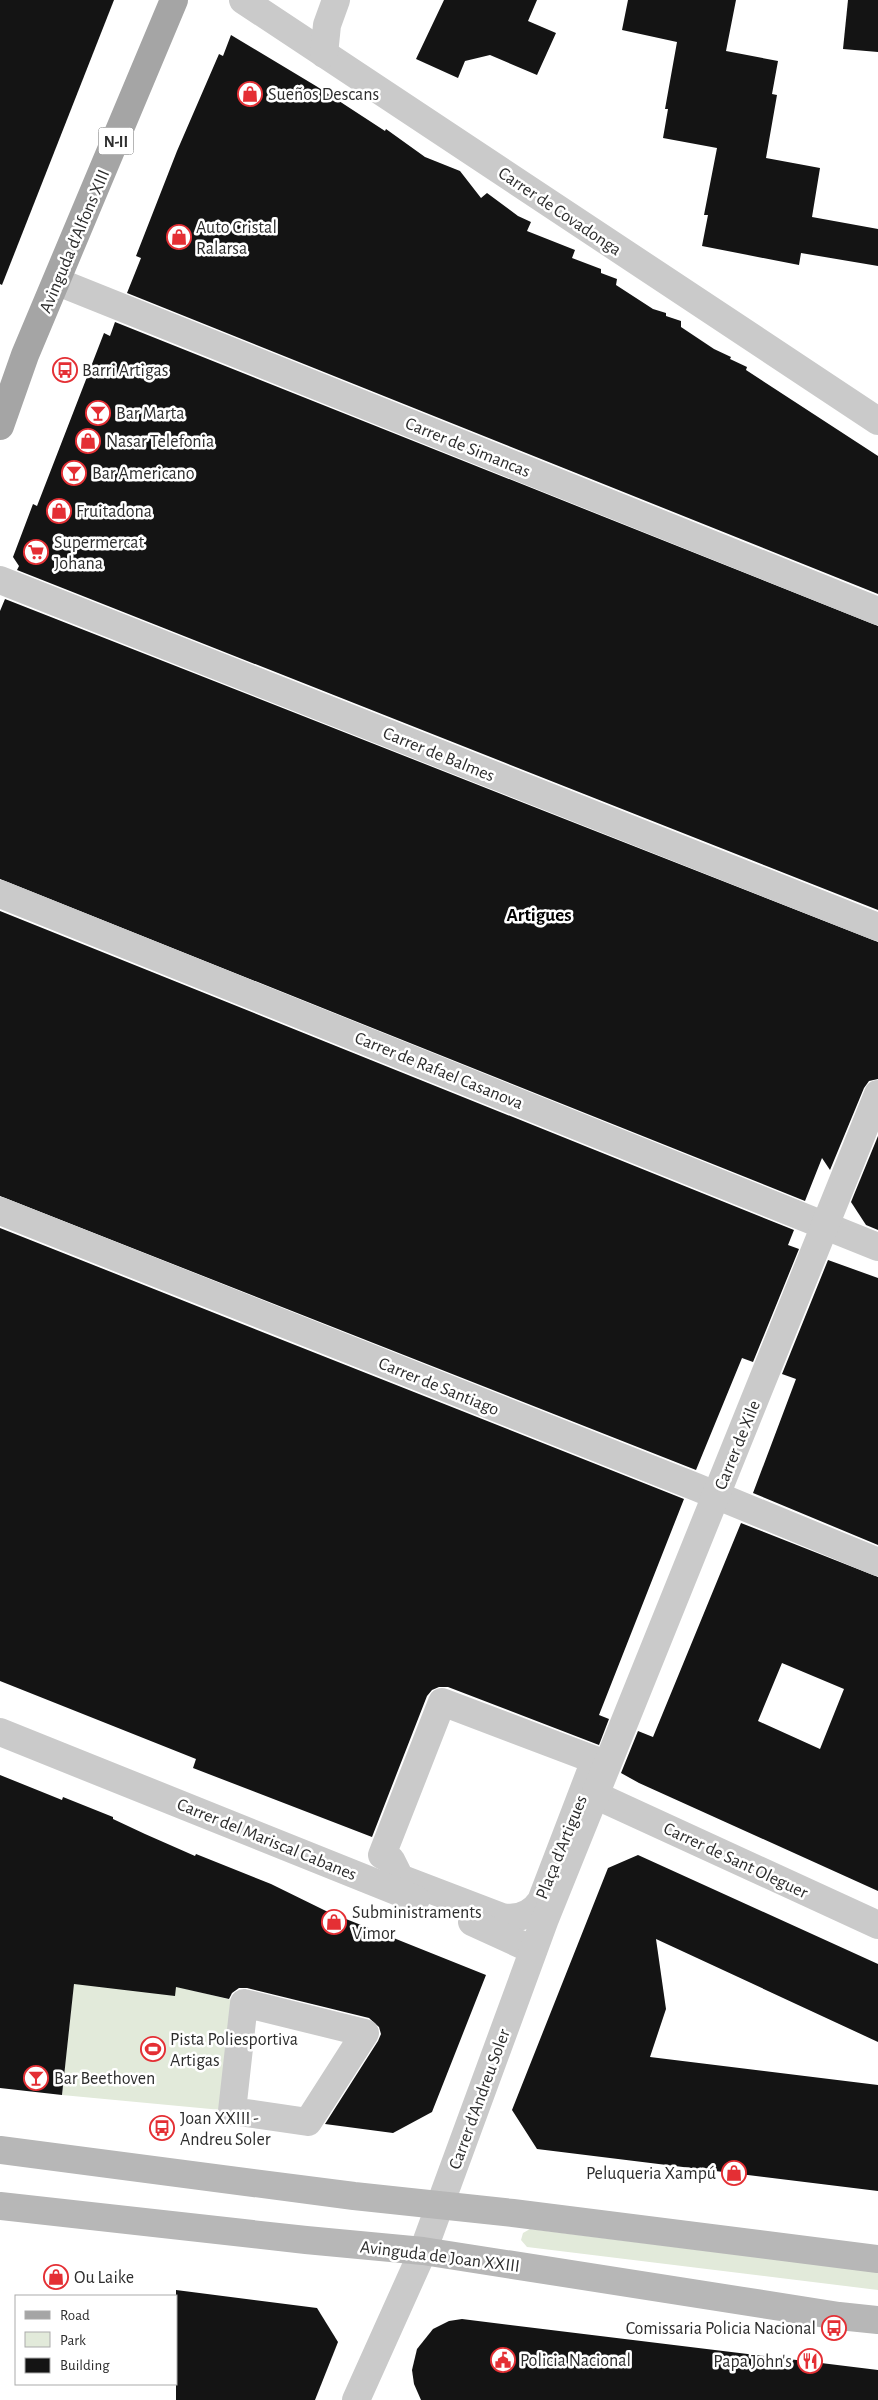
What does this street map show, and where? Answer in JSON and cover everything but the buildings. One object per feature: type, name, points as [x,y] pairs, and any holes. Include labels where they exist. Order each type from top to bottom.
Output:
[{"type":"main road","name":"Avinguda d'Alfons XIII","points":[[0,426],[25,355],[58,282],[174,0]]},
{"type":"street","name":"Carrer de Covadonga","points":[[243,0],[878,421]]},
{"type":"street","points":[[324,54],[327,26],[336,0]]},
{"type":"street","name":"Carrer de Simancas","points":[[58,282],[878,611]]},
{"type":"street","name":"Carrer de Balmes","points":[[0,580],[878,927]]},
{"type":"street","name":"Carrer de Rafael Casanova","points":[[0,894],[878,1246]]},
{"type":"street","name":"Carrer de Xile","points":[[595,1795],[878,1094]]},
{"type":"street","name":"Carrer de Santiago","points":[[0,1211],[717,1496],[878,1562]]},
{"type":"street","name":"Plaça d'Artigues","points":[[442,1702],[595,1760],[540,1901],[536,1908],[520,1917],[510,1919],[502,1917],[400,1878],[391,1860],[382,1855],[442,1702]]},
{"type":"street","name":"Carrer del Mariscal Cabanes","points":[[0,1732],[481,1925],[533,1950]]},
{"type":"street","name":"Carrer de Sant Oleguer","points":[[595,1795],[878,1925]]},
{"type":"street","name":"Carrer d'Andreu Soler","points":[[356,2400],[424,2251],[533,1950],[595,1795]]},
{"type":"street","points":[[244,2003],[365,2033],[308,2122],[232,2111],[244,2003]]},
{"type":"street","points":[[0,2150],[440,2207],[513,2213],[878,2258]]},
{"type":"street","name":"Avinguda de Joan XXIII","points":[[0,2206],[306,2240],[424,2251],[840,2316],[878,2320]]},
{"type":"green space","name":"Pista Poliesportiva Artigas","points":[[76,1962],[244,2003],[232,2111],[62,2095]]},
{"type":"green space","points":[[530,2229],[878,2272],[878,2290],[527,2247],[521,2240],[523,2233]]},
{"type":"place","name":"Sueños Descans","points":[[250,94]]},
{"type":"place","name":"Auto Cristal Ralarsa","points":[[179,237]]},
{"type":"place","name":"Barri Artigas","points":[[65,370]]},
{"type":"place","name":"Bar Marta","points":[[98,413]]},
{"type":"place","name":"Nasar Telefonia","points":[[88,441]]},
{"type":"place","name":"Bar Americano","points":[[74,473]]},
{"type":"place","name":"Fruitadona","points":[[59,511]]},
{"type":"place","name":"Supermercat Johana","points":[[36,552]]},
{"type":"place","name":"Subministraments Vimor","points":[[334,1922]]},
{"type":"place","name":"Pista Poliesportiva Artigas","points":[[153,2049]]},
{"type":"place","name":"Bar Beethoven","points":[[36,2078]]},
{"type":"place","name":"Joan XXIII - Andreu Soler","points":[[162,2128]]},
{"type":"place","name":"Peluqueria Xampú","points":[[734,2173]]},
{"type":"place","name":"Ou Laike","points":[[56,2277]]},
{"type":"place","name":"Comissaria Policia Nacional","points":[[834,2328]]},
{"type":"place","name":"Policia Nacional","points":[[503,2360]]},
{"type":"place","name":"Papa John's","points":[[810,2361]]},
{"type":"district","name":"Artigues","points":[[539,914]]}]
